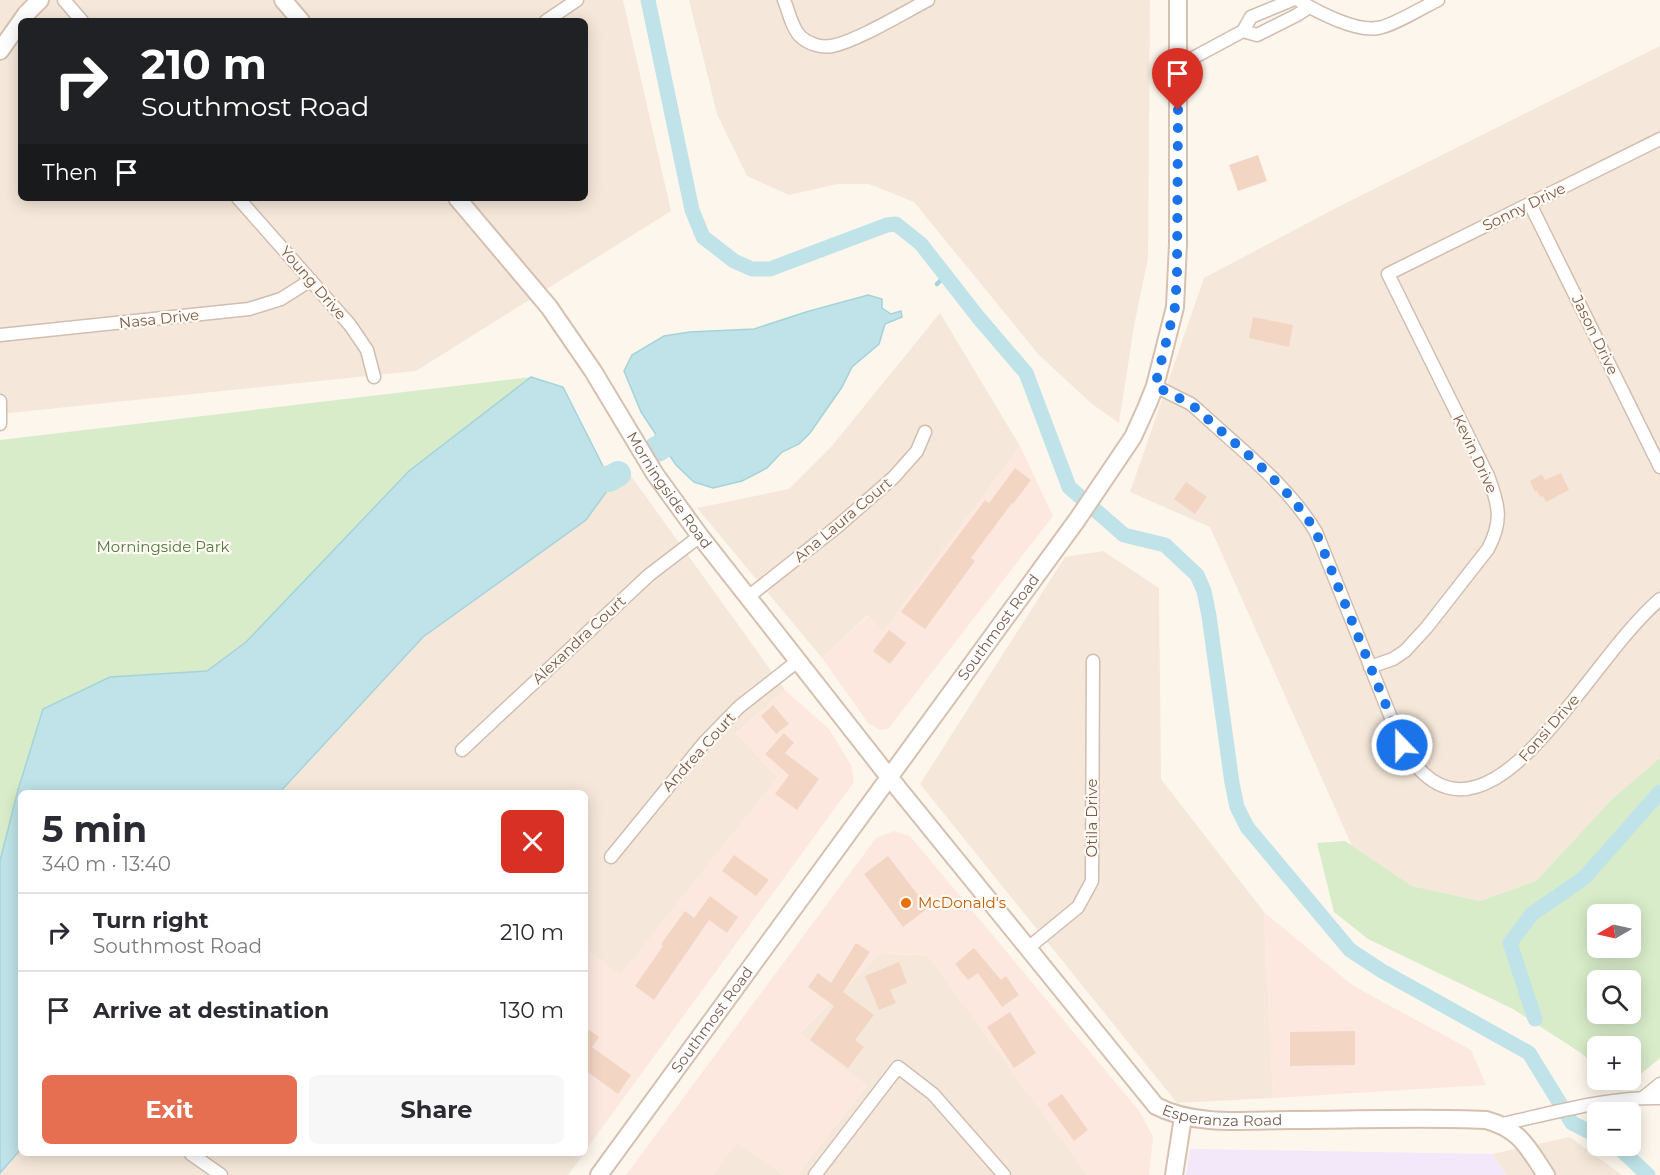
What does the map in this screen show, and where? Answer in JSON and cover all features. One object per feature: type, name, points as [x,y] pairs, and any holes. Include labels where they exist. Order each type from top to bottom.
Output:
[{"type":"street","points":[[23,18],[40,0]]},
{"type":"street","points":[[64,0],[79,18]]},
{"type":"street","points":[[283,0],[298,18]]},
{"type":"street","points":[[551,18],[578,0]]},
{"type":"street","points":[[784,0],[800,36],[809,43],[820,46],[832,46],[856,36],[928,0]]},
{"type":"street","name":"Southmost Road","points":[[598,1175],[1077,520],[1133,437],[1155,386],[1175,307],[1178,0]]},
{"type":"street","points":[[1178,66],[1243,31],[1251,17],[1292,0]]},
{"type":"street","points":[[1243,31],[1257,35],[1277,25],[1304,4],[1363,29],[1381,28],[1438,0]]},
{"type":"street","points":[[1269,8],[1277,25]]},
{"type":"street","points":[[0,51],[18,25]]},
{"type":"street","name":"Sonny Drive","points":[[1388,273],[1660,140]]},
{"type":"street","name":"Young Drive","points":[[241,201],[350,325],[367,350],[374,377]]},
{"type":"street","name":"Morningside Road","points":[[460,201],[519,268],[565,328],[593,370],[654,474],[889,777]]},
{"type":"street","name":"Jason Drive","points":[[1530,204],[1660,467]]},
{"type":"street","name":"Kevin Drive","points":[[1370,667],[1393,659],[1405,651],[1427,627],[1488,549],[1499,522],[1498,507],[1488,476],[1388,273]]},
{"type":"street","name":"Nasa Drive","points":[[0,335],[249,309],[281,299],[311,280]]},
{"type":"street","name":"Fonsi Drive","points":[[1155,386],[1191,404],[1288,493],[1303,511],[1316,532],[1402,745],[1424,776],[1439,785],[1457,789],[1476,788],[1494,781],[1528,754],[1631,627],[1660,599]]},
{"type":"street","points":[[0,400],[0,424]]},
{"type":"street","name":"Ana Laura Court","points":[[748,597],[838,526],[894,477],[916,451],[924,432]]},
{"type":"street","name":"Alexandra Court","points":[[462,750],[649,575],[700,536]]},
{"type":"street","name":"Andrea Court","points":[[611,857],[704,743],[739,707],[799,660]]},
{"type":"street","name":"Otila Drive","points":[[1028,948],[1078,907],[1092,881],[1093,661]]},
{"type":"street","name":"Esperanza Road","points":[[889,777],[1156,1106],[1183,1117],[1239,1120],[1467,1119],[1502,1124]]},
{"type":"street","points":[[815,1175],[898,1067],[933,1094],[1004,1175]]},
{"type":"street","points":[[1644,1097],[1660,1084]]},
{"type":"street","points":[[1502,1124],[1603,1102],[1644,1097],[1660,1098]]},
{"type":"street","points":[[1174,1175],[1183,1117]]},
{"type":"street","points":[[1502,1124],[1518,1135],[1546,1175]]},
{"type":"street","points":[[194,1156],[221,1175]]},
{"type":"shaded area","points":[[0,0],[623,0],[671,211],[416,371],[0,414]]},
{"type":"shaded area","points":[[689,0],[1150,0],[1148,258],[1134,326],[1119,423],[1092,404],[1039,355],[914,202],[869,184],[837,184],[789,195],[747,176],[717,114]]},
{"type":"shaded area","points":[[1660,46],[1660,758],[1613,798],[1536,881],[1480,901],[1412,886],[1352,846],[1210,527],[1130,492],[1204,278],[1336,208]]},
{"type":"shaded area","points":[[940,313],[1020,446],[883,632],[868,615],[822,658],[697,508],[789,489],[831,447]]},
{"type":"shaded area","points":[[1020,446],[1053,516],[888,729],[880,730],[868,723],[822,658],[869,615],[883,632]]},
{"type":"shaded area","points":[[631,476],[785,690],[736,733],[778,777],[620,976],[588,949],[588,790],[283,790],[423,637],[586,520],[612,484]]},
{"type":"shaded area","points":[[1103,551],[1159,588],[1161,779],[1264,912],[1273,1098],[1177,1103],[920,784],[1065,557]]},
{"type":"shaded area","points":[[785,690],[829,729],[851,765],[854,782],[588,1147],[588,949],[620,975],[778,777],[736,733]]},
{"type":"shaded area","points":[[894,831],[910,836],[1140,1112],[1153,1137],[1149,1175],[1087,1175],[927,955],[880,954],[800,1033],[867,1086],[797,1175],[784,1175],[737,1142],[713,1175],[626,1175],[876,838]]},
{"type":"shaded area","points":[[1264,912],[1352,985],[1471,1050],[1486,1085],[1273,1098]]},
{"type":"shaded area","points":[[880,954],[927,955],[1107,1175],[797,1175],[867,1086],[799,1034]]},
{"type":"shaded area","points":[[1570,1137],[1587,1149],[1587,1156],[1596,1156],[1622,1175],[1506,1175],[1492,1154]]},
{"type":"shaded area","points":[[737,1142],[784,1175],[713,1175]]},
{"type":"shaded area","points":[[1190,1149],[1492,1154],[1506,1175],[1186,1175]]},
{"type":"shaded area","points":[[18,1153],[18,1156],[582,1156],[568,1175],[0,1175]]},
{"type":"green space","name":"Morningside Park","points":[[531,377],[409,471],[246,642],[207,671],[110,677],[43,709],[18,790],[0,861],[0,440]]},
{"type":"green space","points":[[1660,758],[1660,1058],[1641,1074],[1641,1036],[1587,1036],[1587,1058],[1513,1009],[1368,939],[1334,912],[1317,843],[1345,841],[1412,886],[1480,901],[1536,881],[1613,798]]},
{"type":"water","points":[[868,295],[882,299],[882,308],[891,314],[901,311],[902,317],[885,324],[879,344],[852,367],[842,387],[810,433],[799,444],[782,452],[767,468],[742,481],[713,488],[694,482],[676,465],[641,412],[624,371],[632,355],[664,336],[690,332],[754,329]]},
{"type":"water","points":[[531,377],[563,387],[612,484],[586,520],[423,637],[282,790],[18,790],[43,709],[110,677],[207,671],[246,642],[409,471]]},
{"type":"water","points":[[18,790],[18,1152],[0,1173],[0,861]]},
{"type":"building","points":[[1258,155],[1267,181],[1238,191],[1229,165]]},
{"type":"building","points":[[1253,317],[1293,325],[1289,347],[1249,338]]},
{"type":"building","points":[[1015,468],[1031,480],[971,558],[975,561],[925,629],[901,612],[985,500],[989,503]]},
{"type":"building","points":[[1561,473],[1569,490],[1546,502],[1543,496],[1540,497],[1537,491],[1535,492],[1530,481],[1542,474],[1545,480]]},
{"type":"building","points":[[1186,482],[1207,497],[1195,514],[1174,499]]},
{"type":"building","points":[[889,630],[906,643],[890,664],[873,651]]},
{"type":"building","points":[[773,705],[789,724],[776,734],[761,716]]},
{"type":"building","points":[[784,733],[794,743],[785,753],[819,779],[797,810],[775,794],[789,775],[765,754]]},
{"type":"building","points":[[734,855],[769,880],[756,896],[722,871]]},
{"type":"building","points":[[888,856],[928,908],[903,927],[864,874]]},
{"type":"building","points":[[710,896],[738,917],[727,933],[709,920],[654,1000],[635,986],[685,911],[694,918]]},
{"type":"building","points":[[856,943],[870,952],[843,992],[874,1015],[855,1040],[864,1047],[848,1068],[810,1040],[834,1006],[808,987],[818,973],[831,983]]},
{"type":"building","points":[[974,948],[1001,980],[1006,976],[1019,995],[1002,1007],[978,973],[968,980],[955,964]]},
{"type":"building","points":[[899,962],[907,983],[890,990],[896,1003],[879,1010],[865,976]]},
{"type":"building","points":[[1010,1012],[1036,1053],[1014,1068],[987,1027]]},
{"type":"building","points":[[588,1029],[599,1037],[592,1047],[631,1075],[618,1094],[588,1072]]},
{"type":"building","points":[[1355,1031],[1355,1065],[1290,1066],[1290,1032]]},
{"type":"building","points":[[1062,1094],[1088,1130],[1074,1141],[1047,1104]]},
{"type":"waterway","points":[[648,0],[692,210],[703,237],[734,261],[752,269],[770,269],[887,225],[896,224],[921,244],[978,317],[1026,373],[1069,487],[1124,535],[1165,545],[1197,575],[1204,591],[1209,616],[1232,783],[1237,807],[1247,827],[1350,950],[1382,971],[1529,1053],[1572,1123],[1587,1130]]},
{"type":"waterway","points":[[937,284],[946,275]]},
{"type":"waterway","points":[[657,449],[693,428]]},
{"type":"waterway","points":[[574,478],[609,479],[618,474]]},
{"type":"waterway","points":[[1535,1019],[1510,943],[1532,914],[1584,878],[1660,792]]},
{"type":"waterway","points":[[1628,1156],[1648,1175]]},
{"type":"place","name":"McDonald's","points":[[906,903]]},
{"type":"route","points":[[1178,110],[1178,244],[1175,307],[1155,386],[1191,404],[1288,493],[1303,511],[1316,532],[1402,745]]}]
